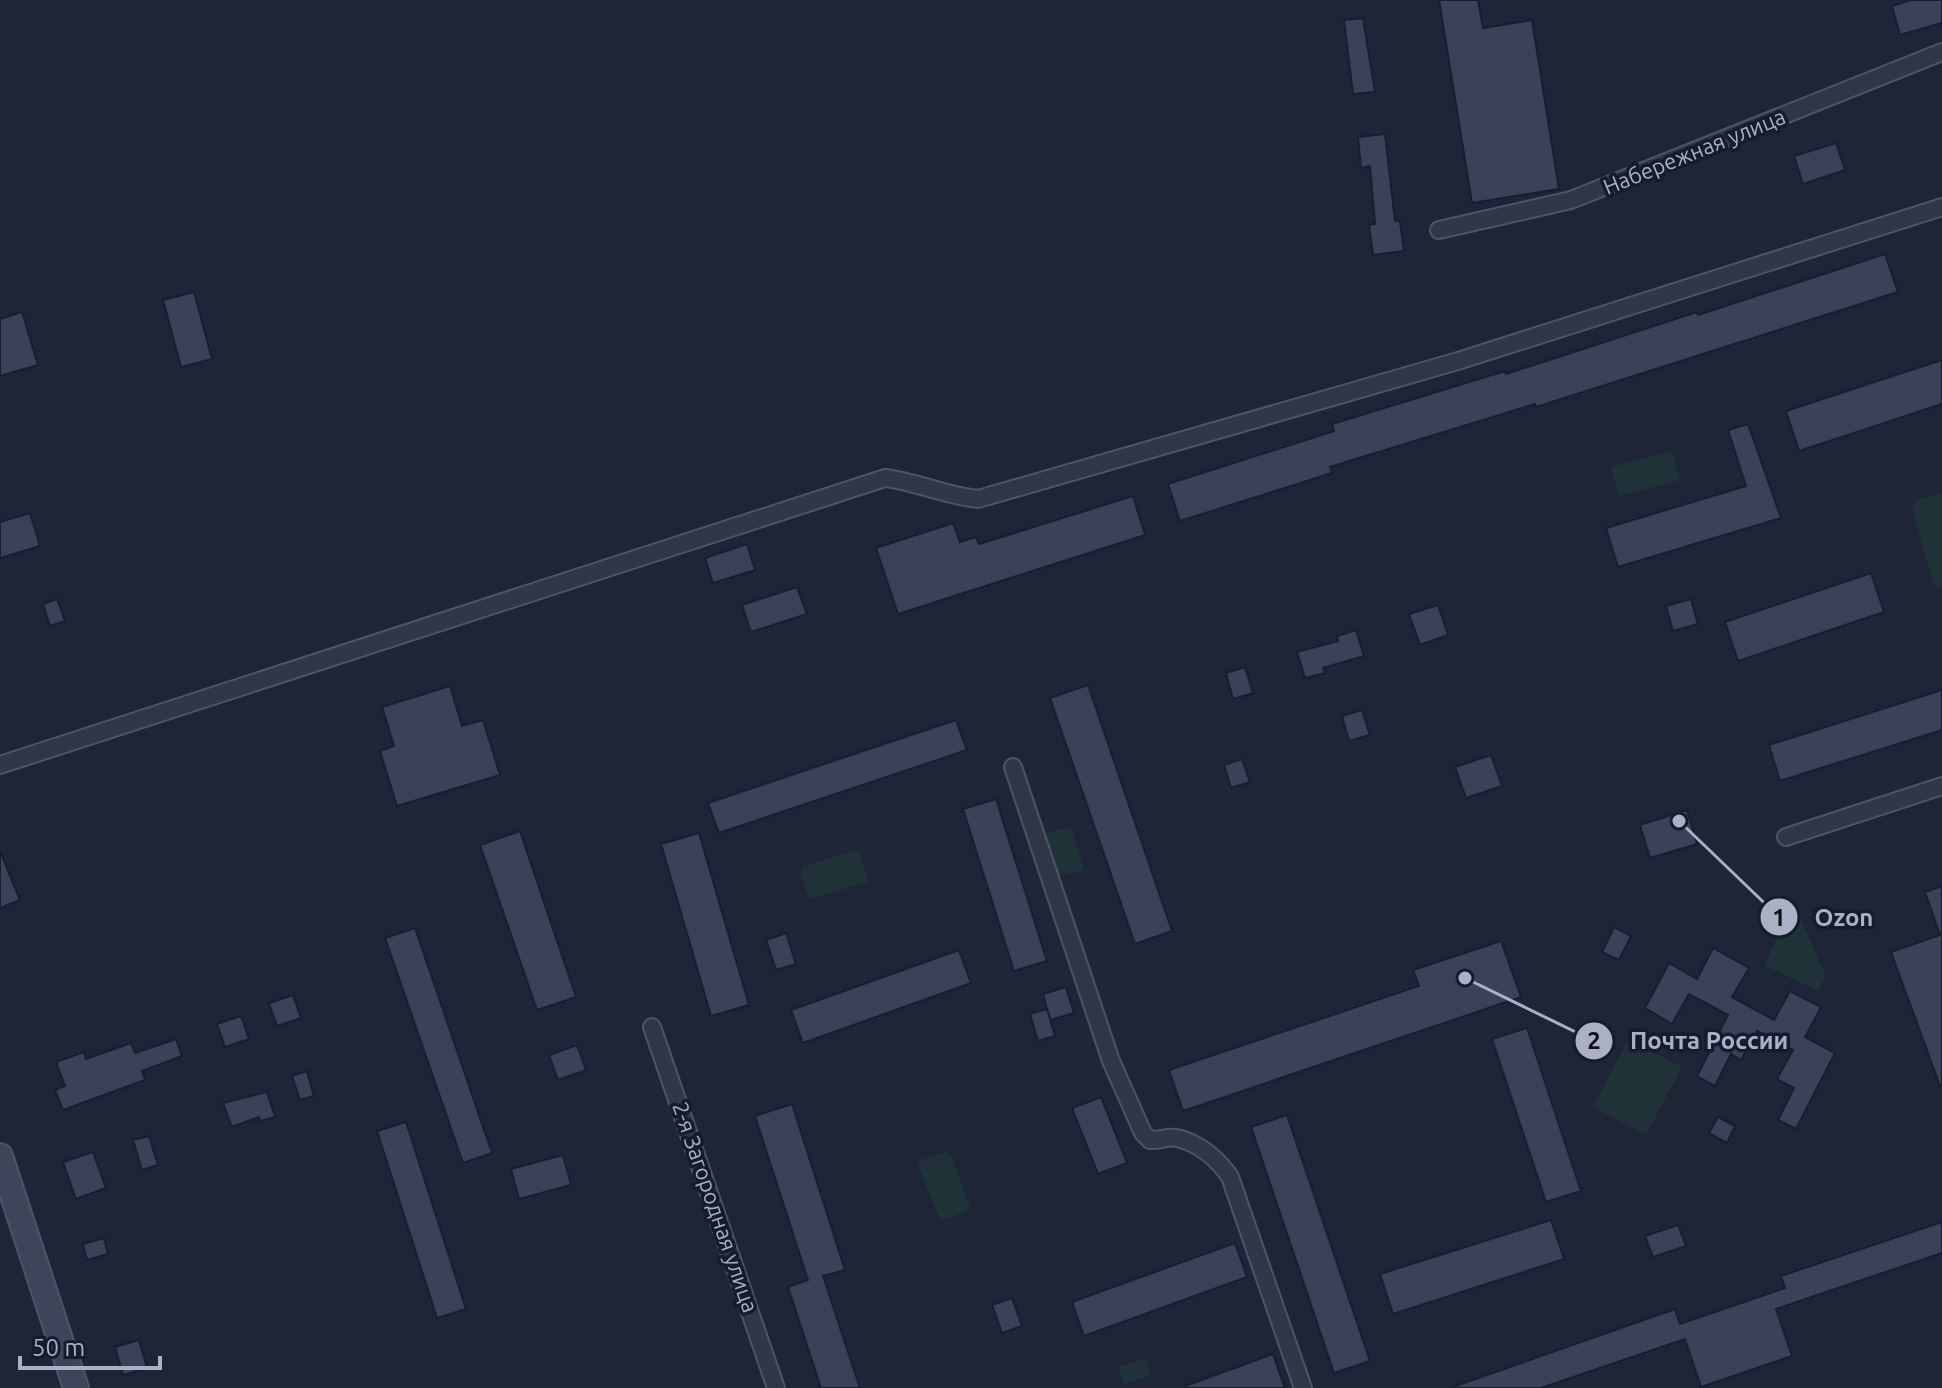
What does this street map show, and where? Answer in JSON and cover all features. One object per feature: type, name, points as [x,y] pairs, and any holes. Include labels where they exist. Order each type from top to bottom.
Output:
[{"type":"main road","points":[[0,1156],[76,1388]]},
{"type":"street","name":"Набережная улица","points":[[1439,230],[1571,200],[1942,52]]},
{"type":"street","points":[[0,765],[476,608],[885,478],[921,483],[949,496],[978,499],[1458,361],[1942,207]]},
{"type":"street","points":[[1013,767],[1111,1061],[1143,1133],[1150,1140],[1177,1138],[1202,1150],[1219,1160],[1230,1177],[1303,1388]]},
{"type":"street","points":[[1786,837],[1942,786]]},
{"type":"street","name":"2-я Загородная улица","points":[[652,1027],[776,1388]]},
{"type":"shaded area","points":[[1672,451],[1680,480],[1619,496],[1611,467]]},
{"type":"shaded area","points":[[1942,493],[1941,588],[1933,584],[1912,509],[1916,500]]},
{"type":"shaded area","points":[[1071,826],[1084,869],[1059,877],[1045,834]]},
{"type":"shaded area","points":[[855,850],[860,852],[868,882],[809,899],[800,876],[802,867]]},
{"type":"shaded area","points":[[1794,904],[1826,976],[1818,991],[1764,965]]},
{"type":"shaded area","points":[[1628,1040],[1682,1067],[1646,1135],[1593,1107]]},
{"type":"shaded area","points":[[945,1152],[952,1158],[970,1206],[965,1212],[941,1221],[918,1166],[921,1160]]},
{"type":"shaded area","points":[[1146,1358],[1151,1375],[1124,1384],[1118,1367]]},
{"type":"building","points":[[1439,0],[1478,0],[1483,28],[1532,20],[1559,189],[1472,203]]},
{"type":"building","points":[[1911,0],[1942,0],[1942,23],[1900,35],[1892,6]]},
{"type":"building","points":[[1363,18],[1375,92],[1353,94],[1344,20]]},
{"type":"building","points":[[1385,134],[1395,221],[1400,221],[1404,251],[1373,255],[1369,225],[1375,224],[1370,166],[1361,168],[1358,137]]},
{"type":"building","points":[[1836,143],[1845,170],[1803,184],[1794,156]]},
{"type":"building","points":[[1885,254],[1898,292],[1536,407],[1535,404],[1330,467],[1332,473],[1180,521],[1168,484],[1334,431],[1332,424],[1505,371],[1506,374],[1697,312],[1698,315]]},
{"type":"building","points":[[194,292],[212,359],[181,367],[163,300]]},
{"type":"building","points":[[22,312],[38,365],[0,376],[0,319]]},
{"type":"building","points":[[1942,360],[1942,404],[1799,451],[1786,411]]},
{"type":"building","points":[[1748,424],[1781,518],[1618,567],[1606,528],[1746,486],[1728,430]]},
{"type":"building","points":[[1133,496],[1145,535],[898,614],[876,548],[953,523],[960,542],[976,537],[979,544]]},
{"type":"building","points":[[30,513],[40,546],[0,558],[0,522]]},
{"type":"building","points":[[747,544],[755,570],[713,583],[705,558]]},
{"type":"building","points":[[1871,573],[1884,612],[1738,661],[1725,622]]},
{"type":"building","points":[[797,587],[807,614],[751,632],[742,605]]},
{"type":"building","points":[[57,599],[65,621],[50,626],[43,604]]},
{"type":"building","points":[[1691,599],[1698,624],[1673,631],[1666,606]]},
{"type":"building","points":[[1438,605],[1448,635],[1420,645],[1409,614]]},
{"type":"building","points":[[1356,630],[1364,656],[1323,668],[1325,673],[1305,678],[1297,652],[1338,641],[1337,636]]},
{"type":"building","points":[[1245,667],[1253,693],[1233,699],[1226,673]]},
{"type":"building","points":[[1088,685],[1172,931],[1135,944],[1050,698]]},
{"type":"building","points":[[450,686],[462,726],[483,720],[500,775],[397,806],[380,751],[394,746],[382,707]]},
{"type":"building","points":[[1942,690],[1942,730],[1780,781],[1769,745]]},
{"type":"building","points":[[1362,710],[1370,735],[1349,741],[1342,716]]},
{"type":"building","points":[[956,720],[967,750],[719,833],[708,803]]},
{"type":"building","points":[[1491,755],[1502,786],[1466,798],[1455,767]]},
{"type":"building","points":[[1242,759],[1250,782],[1231,788],[1224,765]]},
{"type":"building","points":[[996,799],[1047,961],[1014,971],[963,809]]},
{"type":"building","points":[[1687,810],[1697,844],[1650,858],[1640,825]]},
{"type":"building","points":[[520,831],[576,997],[537,1010],[480,845]]},
{"type":"building","points":[[699,833],[749,1005],[711,1016],[661,844]]},
{"type":"building","points":[[0,851],[20,900],[0,908]]},
{"type":"building","points":[[1942,886],[1940,1086],[1891,952],[1940,935],[1925,892]]},
{"type":"building","points":[[1614,927],[1631,936],[1619,960],[1602,952]]},
{"type":"building","points":[[415,928],[492,1153],[463,1163],[385,938]]},
{"type":"building","points":[[786,933],[796,964],[776,970],[766,940]]},
{"type":"building","points":[[1501,941],[1521,997],[1183,1111],[1169,1070],[1419,986],[1413,970]]},
{"type":"building","points":[[1713,948],[1749,968],[1732,997],[1774,1020],[1790,991],[1821,1007],[1805,1037],[1835,1053],[1796,1129],[1778,1120],[1794,1088],[1777,1079],[1793,1050],[1757,1031],[1741,1060],[1731,1054],[1715,1086],[1697,1076],[1728,1015],[1689,994],[1672,1024],[1645,1008],[1669,963],[1697,979]]},
{"type":"building","points":[[959,950],[971,983],[803,1043],[791,1010]]},
{"type":"building","points":[[1066,987],[1074,1013],[1050,1020],[1043,994]]},
{"type":"building","points":[[293,995],[301,1018],[277,1026],[269,1003]]},
{"type":"building","points":[[1047,1009],[1055,1036],[1038,1041],[1030,1014]]},
{"type":"building","points":[[241,1016],[249,1039],[225,1047],[217,1024]]},
{"type":"building","points":[[1527,1028],[1581,1191],[1546,1202],[1492,1039]]},
{"type":"building","points":[[176,1039],[182,1056],[142,1071],[145,1080],[63,1110],[55,1090],[65,1086],[56,1062],[84,1052],[86,1059],[131,1043],[135,1053]]},
{"type":"building","points":[[577,1045],[586,1070],[558,1080],[549,1055]]},
{"type":"building","points":[[307,1071],[314,1096],[300,1100],[292,1076]]},
{"type":"building","points":[[267,1092],[275,1117],[260,1121],[259,1117],[232,1127],[223,1103]]},
{"type":"building","points":[[1101,1097],[1127,1163],[1098,1174],[1072,1108]]},
{"type":"building","points":[[792,1104],[845,1270],[823,1276],[860,1388],[821,1388],[788,1287],[808,1280],[755,1116]]},
{"type":"building","points":[[1287,1115],[1370,1361],[1334,1373],[1251,1127]]},
{"type":"building","points":[[1718,1117],[1735,1126],[1727,1143],[1709,1133]]},
{"type":"building","points":[[406,1122],[466,1309],[437,1318],[377,1131]]},
{"type":"building","points":[[149,1136],[158,1165],[142,1170],[133,1140]]},
{"type":"building","points":[[93,1152],[106,1188],[76,1199],[63,1162]]},
{"type":"building","points":[[563,1155],[571,1185],[519,1199],[511,1169]]},
{"type":"building","points":[[1551,1220],[1564,1259],[1393,1314],[1380,1274]]},
{"type":"building","points":[[1942,1222],[1942,1253],[1776,1309],[1792,1356],[1701,1387],[1685,1339],[1541,1388],[1450,1388],[1675,1309],[1680,1324],[1785,1288],[1781,1276]]},
{"type":"building","points":[[1678,1225],[1686,1246],[1653,1257],[1645,1236]]},
{"type":"building","points":[[104,1238],[108,1254],[87,1260],[83,1244]]},
{"type":"building","points":[[1235,1243],[1247,1277],[1084,1336],[1072,1302]]},
{"type":"building","points":[[1012,1298],[1022,1326],[1002,1333],[992,1305]]},
{"type":"building","points":[[139,1340],[147,1368],[123,1375],[115,1347]]},
{"type":"building","points":[[1273,1354],[1285,1388],[1185,1388],[1185,1386]]},
{"type":"place","name":"Ozon","points":[[1679,821]]},
{"type":"place","name":"Почта России","points":[[1465,978]]}]
